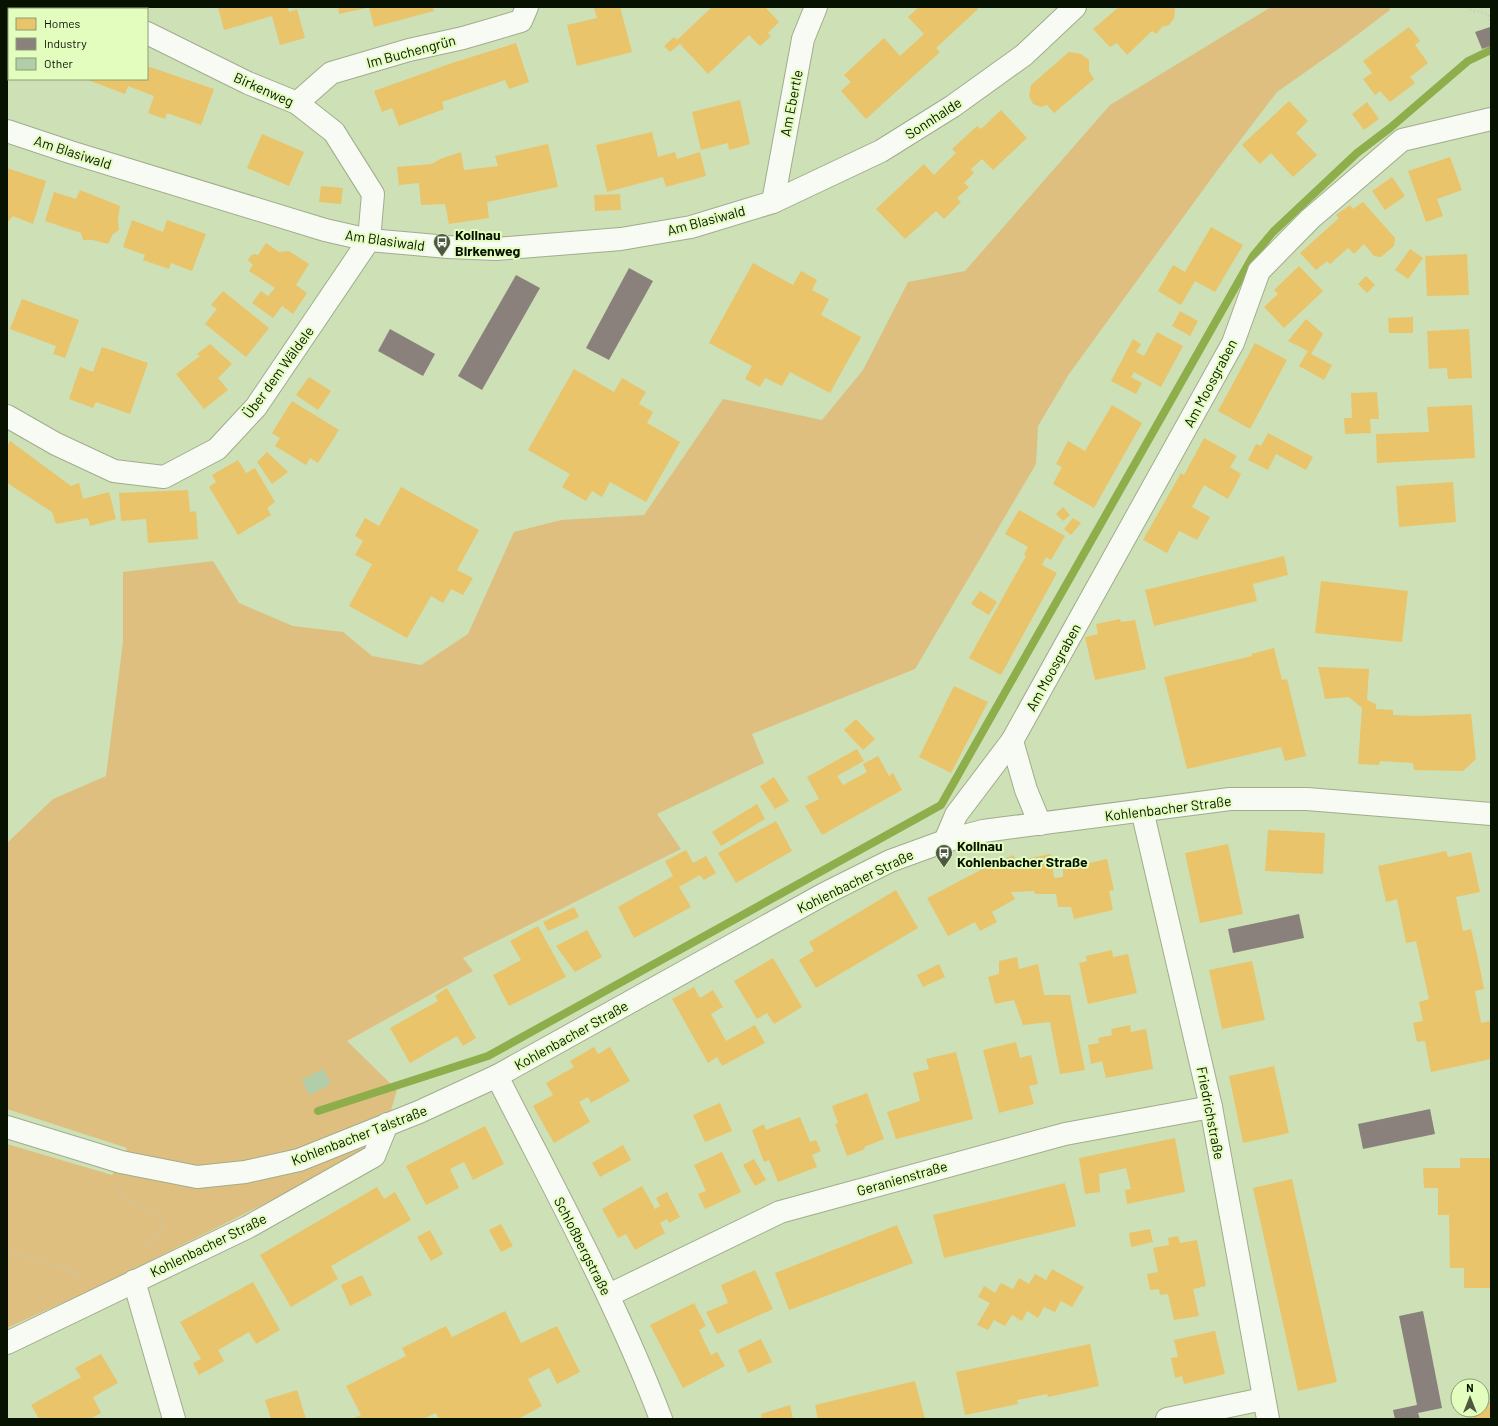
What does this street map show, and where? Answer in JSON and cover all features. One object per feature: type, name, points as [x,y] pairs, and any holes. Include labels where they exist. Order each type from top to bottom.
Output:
[{"type":"street","name":"Im Buchengrün","points":[[297,103],[331,73],[409,50],[463,38],[521,21],[527,7]]},
{"type":"street","name":"Am Ebertle","points":[[773,202],[803,39],[816,7]]},
{"type":"street","name":"Sonnhalde","points":[[773,202],[881,151],[953,106],[1024,55],[1075,7]]},
{"type":"street","name":"Birkenweg","points":[[148,33],[248,82],[297,103],[334,132],[373,194],[370,240]]},
{"type":"street","name":"Am Moosgraben","points":[[946,841],[956,815],[1012,741],[1233,343],[1259,270],[1310,219],[1402,140],[1491,119]]},
{"type":"street","name":"Am Blasiwald","points":[[7,131],[70,152],[324,230],[370,240],[448,247],[496,249],[621,239],[691,227],[773,202]]},
{"type":"street","name":"Über dem Wäldele","points":[[7,416],[56,444],[114,471],[164,477],[217,449],[256,407],[370,240]]},
{"type":"street","points":[[1012,741],[1026,790],[1040,824]]},
{"type":"street","name":"Kohlenbacher Straße","points":[[497,1076],[824,894],[890,861],[946,841],[983,831],[1230,800],[1307,799],[1491,814]]},
{"type":"street","name":"Friedrichstraße","points":[[1142,810],[1211,1107],[1266,1409]]},
{"type":"street","name":"Kohlenbacher Talstraße","points":[[7,1127],[121,1162],[197,1177],[245,1172],[299,1160],[419,1112],[497,1076]]},
{"type":"street","name":"Schloßbergstraße","points":[[497,1076],[609,1295],[640,1363],[660,1419]]},
{"type":"street","name":"Geranienstraße","points":[[609,1295],[780,1212],[1065,1134],[1211,1107]]},
{"type":"street","name":"Kohlenbacher Straße","points":[[7,1343],[248,1227],[374,1156],[386,1124]]},
{"type":"street","points":[[134,1281],[174,1419]]},
{"type":"street","points":[[1167,1419],[1266,1409]]},
{"type":"path","points":[[1467,7],[1471,10],[1488,14],[1491,22]]},
{"type":"path","points":[[121,1162],[114,1184],[126,1200],[162,1219],[160,1234],[136,1250]]},
{"type":"path","points":[[7,1251],[75,1271],[106,1296]]},
{"type":"shaded area","points":[[1271,7],[1389,7],[1390,10],[1277,92],[1219,168],[1069,374],[1038,426],[1036,464],[915,669],[752,734],[764,763],[657,814],[681,849],[463,958],[473,971],[347,1041],[397,1090],[387,1124],[368,1152],[102,1285],[7,1328],[7,1144],[112,1175],[121,1162],[127,1148],[7,1109],[7,843],[53,799],[106,776],[123,642],[123,572],[213,561],[239,603],[293,626],[343,632],[372,656],[421,665],[468,634],[514,532],[561,520],[644,515],[723,399],[822,420],[863,370],[908,282],[965,271],[1110,105]]},
{"type":"building: Homes","points":[[7,7],[38,8],[8,8],[7,38]]},
{"type":"building: Homes","points":[[218,7],[288,7],[289,12],[297,9],[305,38],[280,45],[272,16],[224,30]]},
{"type":"building: Homes","points":[[338,7],[366,7],[366,8],[339,14]]},
{"type":"building: Homes","points":[[369,7],[433,7],[434,11],[374,27]]},
{"type":"building: Homes","points":[[594,7],[620,7],[632,52],[577,66],[567,25],[597,18]]},
{"type":"building: Homes","points":[[712,7],[765,7],[779,22],[768,33],[771,36],[760,46],[749,35],[708,74],[680,44],[670,52],[664,46],[674,37],[677,40]]},
{"type":"building: Homes","points":[[919,7],[977,7],[978,9],[936,48],[940,52],[866,119],[841,91],[851,82],[844,75],[884,38],[900,56],[924,34],[908,17]]},
{"type":"building: Homes","points":[[1119,7],[1173,7],[1175,9],[1174,18],[1169,25],[1162,27],[1156,34],[1152,31],[1127,55],[1117,43],[1110,47],[1093,29]]},
{"type":"building: Homes","points":[[1409,27],[1420,41],[1415,45],[1428,63],[1410,77],[1415,83],[1390,102],[1380,91],[1375,95],[1363,79],[1372,73],[1363,61]]},
{"type":"building: Homes","points":[[516,43],[529,82],[509,89],[505,80],[442,102],[444,109],[399,126],[392,108],[382,112],[374,91],[452,63]]},
{"type":"building: Homes","points":[[1069,52],[1081,54],[1089,60],[1089,71],[1094,79],[1054,113],[1047,105],[1041,107],[1033,104],[1029,96],[1031,85]]},
{"type":"building: Homes","points":[[148,66],[214,89],[201,125],[167,113],[165,119],[148,113],[154,96],[128,86],[125,94],[88,80],[148,80]]},
{"type":"building: Homes","points":[[740,100],[750,144],[729,150],[728,143],[701,150],[692,112]]},
{"type":"building: Homes","points":[[1289,101],[1308,121],[1296,133],[1317,155],[1293,177],[1271,153],[1260,164],[1242,145]]},
{"type":"building: Homes","points":[[1367,102],[1379,119],[1364,130],[1352,114]]},
{"type":"building: Homes","points":[[1001,110],[1027,138],[993,170],[982,159],[971,169],[974,173],[964,183],[969,187],[957,198],[961,202],[944,219],[936,211],[905,239],[876,209],[924,164],[934,175],[956,153],[952,149],[977,126],[981,129]]},
{"type":"building: Homes","points":[[652,132],[658,157],[675,152],[677,159],[700,152],[706,176],[666,187],[663,177],[607,192],[596,145]]},
{"type":"building: Homes","points":[[262,134],[304,152],[289,186],[247,168]]},
{"type":"building: Homes","points":[[548,144],[558,187],[487,202],[489,218],[449,224],[445,204],[421,205],[419,183],[399,185],[397,167],[432,164],[440,159],[461,152],[464,170],[498,166],[495,156]]},
{"type":"building: Homes","points":[[1450,157],[1462,190],[1437,199],[1443,216],[1426,222],[1408,171]]},
{"type":"building: Homes","points":[[7,168],[46,181],[33,224],[13,216],[7,223]]},
{"type":"building: Homes","points":[[1392,177],[1405,196],[1385,210],[1372,191]]},
{"type":"building: Homes","points":[[321,186],[343,188],[341,204],[319,202]]},
{"type":"building: Homes","points":[[80,190],[120,206],[118,218],[119,230],[113,234],[108,244],[93,240],[83,240],[81,233],[45,221],[54,192],[76,199]]},
{"type":"building: Homes","points":[[620,194],[621,210],[595,211],[594,195]]},
{"type":"building: Homes","points":[[1363,202],[1395,238],[1394,246],[1381,257],[1374,256],[1364,244],[1354,254],[1348,248],[1330,264],[1327,261],[1316,270],[1300,253],[1339,218],[1336,215],[1350,205],[1353,209]]},
{"type":"building: Homes","points":[[132,220],[163,232],[167,220],[206,234],[192,271],[171,263],[169,269],[143,260],[145,255],[123,247]]},
{"type":"building: Homes","points":[[1211,227],[1243,245],[1215,292],[1195,281],[1181,305],[1158,291],[1173,265],[1185,272]]},
{"type":"building: Homes","points":[[266,243],[279,252],[289,251],[309,264],[296,285],[307,293],[293,314],[282,306],[273,318],[252,303],[261,291],[268,296],[275,288],[249,271],[253,265],[248,260],[251,255],[258,255]]},
{"type":"building: Homes","points":[[1410,249],[1423,258],[1408,279],[1395,270]]},
{"type":"building: Homes","points":[[1467,254],[1469,295],[1427,296],[1425,256]]},
{"type":"building: Homes","points":[[753,263],[793,285],[801,271],[817,280],[812,290],[829,299],[821,315],[861,337],[830,393],[790,372],[782,386],[765,378],[760,387],[745,379],[752,366],[709,343]]},
{"type":"building: Homes","points":[[1299,266],[1323,291],[1284,328],[1264,307],[1278,294],[1274,290]]},
{"type":"building: Homes","points":[[1366,276],[1375,285],[1367,293],[1358,284]]},
{"type":"building: Homes","points":[[223,291],[269,328],[246,357],[205,324],[217,309],[211,305]]},
{"type":"building: Homes","points":[[22,299],[79,320],[65,358],[53,354],[56,346],[10,329]]},
{"type":"building: Homes","points":[[1180,311],[1198,321],[1190,336],[1172,326]]},
{"type":"building: Homes","points":[[1413,317],[1413,333],[1389,333],[1388,318]]},
{"type":"building: Homes","points":[[1306,319],[1323,334],[1311,354],[1332,365],[1324,380],[1299,366],[1308,351],[1288,341]]},
{"type":"building: Homes","points":[[1469,329],[1472,378],[1448,379],[1447,368],[1429,369],[1427,331]]},
{"type":"building: Homes","points":[[1157,332],[1183,346],[1161,387],[1134,372],[1131,377],[1142,383],[1136,394],[1111,381],[1133,339],[1141,344],[1136,352],[1144,356]]},
{"type":"building: Homes","points":[[1255,343],[1287,360],[1250,429],[1218,411]]},
{"type":"building: Homes","points":[[210,344],[232,364],[218,378],[228,390],[204,409],[176,374],[200,356],[197,354]]},
{"type":"building: Homes","points":[[102,347],[148,363],[130,414],[96,402],[93,408],[69,399],[80,367],[93,372]]},
{"type":"building: Homes","points":[[574,369],[614,392],[622,378],[646,392],[639,404],[653,412],[647,423],[680,442],[646,502],[610,482],[602,497],[592,491],[586,501],[562,487],[570,474],[528,450]]},
{"type":"building: Homes","points":[[309,377],[331,391],[318,410],[296,395]]},
{"type":"building: Homes","points":[[1377,392],[1379,419],[1370,419],[1371,433],[1345,434],[1344,418],[1352,418],[1351,393]]},
{"type":"building: Homes","points":[[292,401],[339,430],[318,463],[310,458],[306,465],[275,446],[280,438],[272,433]]},
{"type":"building: Homes","points":[[1112,405],[1142,423],[1094,508],[1053,484],[1062,467],[1056,464],[1068,441],[1085,451]]},
{"type":"building: Homes","points":[[1472,405],[1475,458],[1377,463],[1376,434],[1429,432],[1427,407]]},
{"type":"building: Homes","points":[[1268,433],[1313,457],[1306,470],[1276,454],[1268,470],[1248,460],[1256,444],[1261,446]]},
{"type":"building: Homes","points":[[1204,438],[1237,456],[1230,467],[1241,474],[1228,499],[1204,485],[1192,507],[1210,517],[1197,540],[1179,531],[1167,553],[1143,540],[1181,473],[1184,475]]},
{"type":"building: Homes","points":[[10,441],[71,486],[79,483],[83,499],[109,492],[116,519],[90,526],[88,518],[56,524],[52,512],[7,483],[7,447]]},
{"type":"building: Homes","points":[[267,452],[288,472],[272,484],[257,462]]},
{"type":"building: Homes","points":[[238,460],[246,473],[255,468],[275,502],[267,508],[271,515],[238,535],[209,487],[216,482],[212,475]]},
{"type":"building: Homes","points":[[1453,482],[1456,522],[1399,527],[1396,486]]},
{"type":"building: Homes","points":[[401,487],[479,530],[457,570],[473,578],[463,595],[451,589],[443,603],[431,596],[407,638],[349,606],[372,564],[355,555],[363,541],[355,536],[365,518],[379,526]]},
{"type":"building: Homes","points":[[188,490],[190,512],[196,511],[198,539],[148,543],[146,519],[121,521],[119,493]]},
{"type":"building: Homes","points":[[1063,507],[1070,515],[1063,521],[1056,514]]},
{"type":"building: Homes","points":[[1019,510],[1065,536],[1051,560],[1046,557],[1042,565],[1057,573],[1001,675],[969,658],[1026,556],[1024,555],[1028,547],[1005,534]]},
{"type":"building: Homes","points":[[1073,518],[1081,523],[1071,535],[1064,529]]},
{"type":"building: Homes","points":[[1284,556],[1288,575],[1253,584],[1257,601],[1154,626],[1145,590]]},
{"type":"building: Homes","points":[[1321,581],[1408,591],[1402,642],[1315,633]]},
{"type":"building: Homes","points":[[980,591],[997,602],[989,615],[971,604]]},
{"type":"building: Homes","points":[[1120,619],[1121,622],[1135,620],[1146,669],[1095,680],[1085,637],[1098,634],[1096,624]]},
{"type":"building: Homes","points":[[1274,648],[1282,680],[1287,679],[1306,756],[1285,761],[1281,747],[1187,769],[1164,677],[1252,656],[1251,654]]},
{"type":"building: Homes","points":[[1318,667],[1369,669],[1367,700],[1376,704],[1376,709],[1393,710],[1393,715],[1416,716],[1471,714],[1476,759],[1463,771],[1414,770],[1413,763],[1380,761],[1379,765],[1358,764],[1362,708],[1349,697],[1325,699]]},
{"type":"building: Homes","points":[[954,686],[988,702],[951,773],[919,757]]},
{"type":"building: Homes","points":[[856,719],[875,739],[863,750],[844,730]]},
{"type":"building: Homes","points":[[857,749],[864,761],[837,776],[843,785],[867,772],[863,764],[878,756],[889,776],[893,773],[902,790],[822,835],[805,806],[819,799],[807,777]]},
{"type":"building: Homes","points":[[774,777],[789,801],[775,809],[760,786]]},
{"type":"building: Homes","points":[[757,804],[765,819],[721,846],[712,832]]},
{"type":"building: Homes","points":[[776,821],[792,851],[736,883],[718,853]]},
{"type":"building: Homes","points":[[1268,830],[1325,833],[1323,874],[1265,871]]},
{"type":"building: Homes","points":[[1228,844],[1243,914],[1200,923],[1185,853]]},
{"type":"building: Homes","points":[[686,850],[693,863],[706,856],[716,873],[704,880],[700,875],[679,887],[691,907],[634,938],[618,907],[673,876],[665,861]]},
{"type":"building: Homes","points":[[1446,851],[1448,857],[1471,852],[1480,892],[1456,897],[1463,931],[1471,929],[1478,959],[1484,989],[1475,991],[1481,1023],[1491,1021],[1491,1059],[1431,1072],[1425,1041],[1417,1042],[1413,1023],[1423,1021],[1419,1002],[1429,999],[1416,941],[1406,943],[1397,899],[1386,902],[1378,866]]},
{"type":"building: Homes","points":[[1051,854],[1054,878],[1063,877],[1063,869],[1107,859],[1114,890],[1109,891],[1113,910],[1074,919],[1071,907],[1058,907],[1056,894],[1035,894],[1034,891],[1011,892],[1015,899],[992,912],[997,922],[980,931],[975,922],[948,936],[927,898],[996,862],[1014,855],[1015,861]]},
{"type":"building: Homes","points":[[896,890],[918,928],[816,988],[799,960],[814,951],[809,942]]},
{"type":"building: Homes","points":[[574,907],[579,917],[548,931],[543,922]]},
{"type":"building: Homes","points":[[538,926],[566,977],[509,1006],[493,975],[521,960],[510,941]]},
{"type":"building: Homes","points":[[587,930],[602,957],[575,972],[556,946]]},
{"type":"building: Homes","points":[[1112,950],[1113,957],[1128,954],[1137,993],[1088,1004],[1079,963],[1087,961],[1086,956]]},
{"type":"building: Homes","points":[[1017,957],[1019,969],[1038,964],[1044,995],[1070,995],[1085,1070],[1060,1074],[1050,1022],[1023,1025],[1014,1000],[995,1004],[988,977],[999,974],[999,961]]},
{"type":"building: Homes","points":[[773,958],[802,1007],[774,1024],[767,1013],[757,1019],[734,981]]},
{"type":"building: Homes","points":[[1252,961],[1265,1020],[1222,1029],[1209,970]]},
{"type":"building: Homes","points":[[939,964],[945,977],[923,987],[917,975]]},
{"type":"building: Homes","points":[[694,987],[700,998],[713,990],[723,1007],[711,1014],[726,1041],[755,1025],[765,1043],[722,1066],[717,1057],[708,1063],[672,999]]},
{"type":"building: Homes","points":[[447,988],[476,1038],[463,1046],[457,1036],[410,1063],[390,1028],[438,1001],[435,996]]},
{"type":"building: Homes","points":[[1130,1025],[1131,1032],[1146,1029],[1153,1069],[1106,1078],[1102,1061],[1091,1064],[1088,1045],[1099,1043],[1098,1038],[1112,1035],[1111,1029]]},
{"type":"building: Homes","points":[[1016,1042],[1020,1058],[1031,1055],[1038,1084],[1029,1086],[1034,1104],[999,1113],[983,1050]]},
{"type":"building: Homes","points":[[594,1047],[598,1054],[610,1047],[630,1081],[591,1103],[588,1097],[579,1102],[590,1122],[554,1143],[533,1106],[553,1095],[546,1083],[574,1067],[570,1061]]},
{"type":"building: Homes","points":[[956,1052],[973,1119],[896,1139],[887,1112],[920,1101],[913,1073],[929,1069],[926,1059]]},
{"type":"building: Homes","points":[[1274,1066],[1289,1133],[1243,1143],[1229,1076]]},
{"type":"building: Homes","points":[[867,1093],[884,1139],[847,1156],[835,1124],[838,1123],[832,1106]]},
{"type":"building: Homes","points":[[720,1103],[732,1131],[705,1142],[693,1115]]},
{"type":"building: Homes","points":[[800,1117],[810,1142],[816,1140],[821,1151],[812,1155],[817,1167],[778,1182],[769,1160],[764,1162],[752,1130],[764,1124],[766,1130]]},
{"type":"building: Homes","points":[[485,1126],[504,1164],[473,1180],[464,1162],[450,1169],[459,1188],[426,1205],[406,1166]]},
{"type":"building: Homes","points":[[1175,1138],[1185,1192],[1127,1204],[1125,1190],[1131,1189],[1126,1168],[1099,1174],[1100,1192],[1085,1194],[1079,1158]]},
{"type":"building: Homes","points":[[623,1145],[631,1160],[600,1177],[592,1163]]},
{"type":"building: Homes","points":[[722,1152],[741,1192],[705,1209],[698,1194],[706,1191],[694,1165]]},
{"type":"building: Homes","points":[[1460,1158],[1491,1158],[1491,1288],[1464,1288],[1464,1268],[1450,1268],[1449,1215],[1438,1215],[1438,1188],[1424,1188],[1423,1168],[1460,1168]]},
{"type":"building: Homes","points":[[754,1159],[766,1180],[755,1186],[743,1165]]},
{"type":"building: Homes","points":[[1292,1179],[1337,1382],[1298,1391],[1253,1188]]},
{"type":"building: Homes","points":[[1065,1183],[1076,1226],[944,1258],[933,1215]]},
{"type":"building: Homes","points":[[642,1186],[655,1209],[660,1206],[656,1198],[667,1192],[680,1217],[669,1223],[667,1219],[660,1223],[665,1233],[635,1250],[626,1234],[618,1238],[602,1209]]},
{"type":"building: Homes","points":[[377,1187],[384,1199],[395,1192],[411,1220],[331,1266],[338,1279],[291,1307],[260,1255]]},
{"type":"building: Homes","points":[[501,1224],[513,1246],[501,1252],[489,1230]]},
{"type":"building: Homes","points":[[897,1225],[913,1263],[789,1310],[775,1273]]},
{"type":"building: Homes","points":[[1150,1229],[1153,1242],[1131,1247],[1129,1233]]},
{"type":"building: Homes","points":[[430,1230],[443,1254],[431,1261],[417,1237]]},
{"type":"building: Homes","points":[[1178,1236],[1180,1243],[1197,1240],[1206,1286],[1193,1289],[1199,1316],[1174,1320],[1168,1294],[1160,1295],[1159,1289],[1150,1290],[1147,1274],[1158,1272],[1153,1248],[1169,1245],[1168,1238]]},
{"type":"building: Homes","points":[[1052,1269],[1084,1287],[1072,1307],[1061,1301],[1055,1312],[1044,1307],[1038,1318],[1027,1311],[1022,1321],[1012,1315],[1005,1326],[994,1320],[988,1330],[977,1325],[990,1303],[978,1297],[984,1286],[995,1293],[1001,1283],[1013,1289],[1019,1278],[1029,1284],[1035,1274],[1046,1280]]},
{"type":"building: Homes","points":[[755,1270],[773,1309],[717,1334],[706,1312],[728,1303],[721,1285]]},
{"type":"building: Homes","points":[[362,1275],[372,1295],[350,1306],[341,1285]]},
{"type":"building: Homes","points":[[253,1282],[280,1330],[256,1344],[249,1332],[218,1350],[224,1361],[199,1375],[193,1363],[201,1359],[180,1322]]},
{"type":"building: Homes","points":[[694,1303],[706,1326],[699,1330],[703,1339],[711,1355],[717,1352],[725,1366],[683,1388],[650,1325]]},
{"type":"building: Homes","points":[[505,1311],[521,1343],[557,1326],[580,1372],[557,1384],[549,1368],[528,1379],[542,1406],[518,1419],[439,1419],[436,1413],[423,1419],[352,1419],[361,1415],[346,1386],[406,1356],[402,1348],[446,1326],[452,1337]]},
{"type":"building: Homes","points":[[1215,1331],[1225,1374],[1184,1384],[1182,1376],[1175,1378],[1171,1358],[1178,1357],[1174,1340]]},
{"type":"building: Homes","points":[[761,1339],[772,1362],[748,1373],[738,1350]]},
{"type":"building: Homes","points":[[1090,1344],[1099,1386],[1048,1397],[1047,1394],[1017,1400],[1018,1404],[965,1415],[956,1372]]},
{"type":"building: Homes","points":[[101,1354],[118,1383],[93,1397],[101,1413],[90,1419],[39,1419],[31,1405],[81,1377],[75,1368]]},
{"type":"building: Homes","points":[[915,1381],[925,1419],[818,1419],[815,1405]]},
{"type":"building: Homes","points":[[297,1390],[306,1419],[271,1419],[265,1400]]},
{"type":"building: Homes","points":[[1491,1402],[1491,1419],[1474,1419],[1490,1418]]},
{"type":"building: Homes","points":[[790,1405],[793,1419],[762,1419],[761,1414]]},
{"type":"building: Industry","points":[[1490,27],[1491,46],[1482,49],[1475,32]]},
{"type":"building: Industry","points":[[629,268],[653,281],[609,360],[586,348]]},
{"type":"building: Industry","points":[[516,275],[540,288],[482,390],[458,376]]},
{"type":"building: Industry","points":[[390,329],[435,354],[423,376],[378,351]]},
{"type":"building: Industry","points":[[1299,914],[1304,938],[1233,953],[1228,929]]},
{"type":"building: Industry","points":[[1430,1109],[1435,1134],[1363,1149],[1358,1124]]},
{"type":"building: Industry","points":[[1423,1311],[1442,1408],[1418,1413],[1420,1419],[1395,1419],[1393,1410],[1417,1405],[1399,1316]]},
{"type":"building: Other","points":[[323,1069],[331,1084],[309,1095],[302,1080]]},
{"type":"waterway","points":[[318,1111],[488,1056],[941,805],[1253,256],[1273,232],[1357,153],[1390,128],[1468,61],[1491,50]]},
{"type":"place","name":"Kollnau Birkenweg","points":[[442,257]]},
{"type":"place","name":"Kollnau Kohlenbacher Straße","points":[[944,868]]}]
